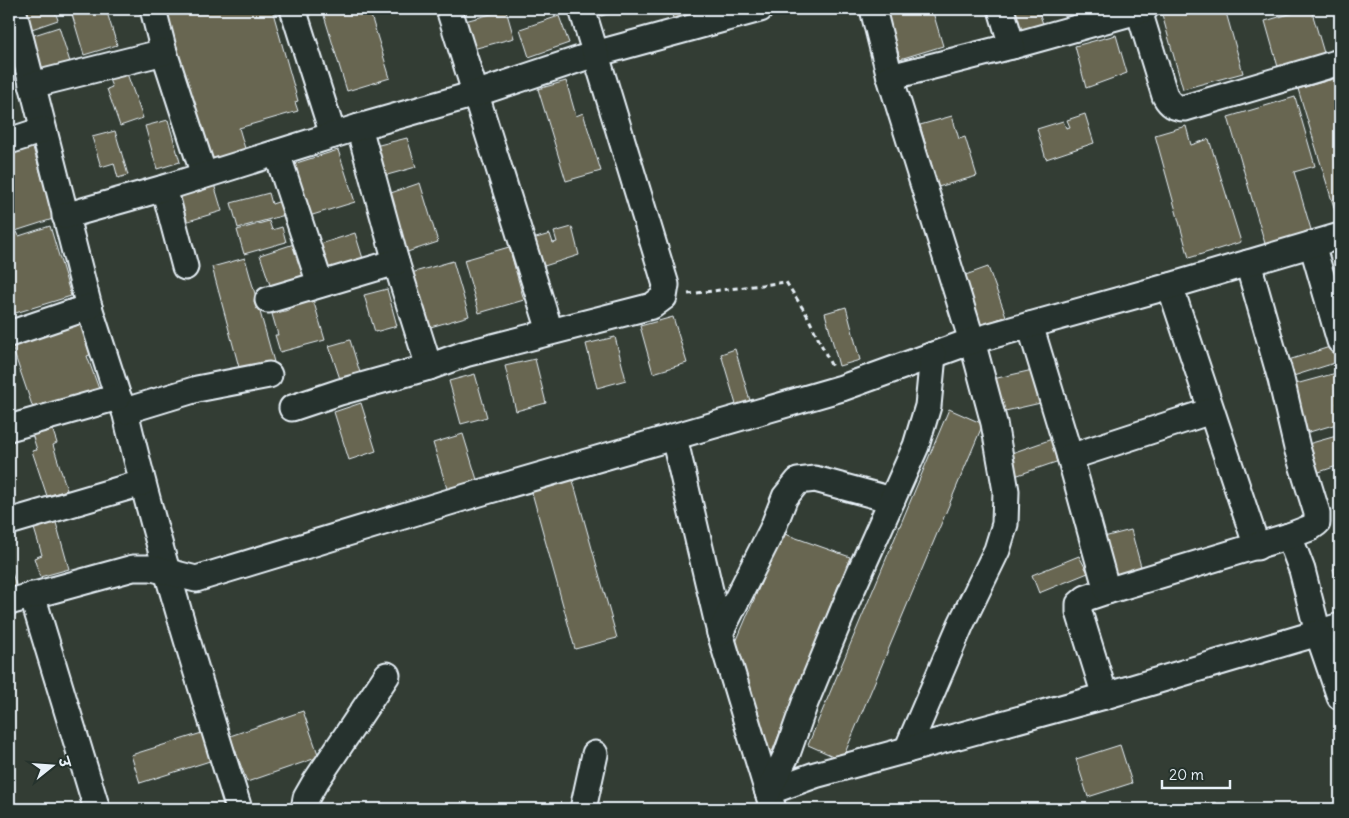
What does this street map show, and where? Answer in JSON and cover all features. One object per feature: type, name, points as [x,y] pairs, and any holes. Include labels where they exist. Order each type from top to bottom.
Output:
[{"type":"street","points":[[13,9],[89,307],[121,404],[195,670],[239,809]]},
{"type":"street","points":[[152,9],[204,175]]},
{"type":"street","points":[[293,9],[333,135]]},
{"type":"street","points":[[449,9],[550,331]]},
{"type":"street","points":[[292,408],[340,392],[429,367],[465,354],[652,306],[664,297],[666,286],[582,9]]},
{"type":"street","points":[[873,9],[890,77],[972,341],[994,423],[1006,491],[1005,524],[997,550],[961,624],[906,750]]},
{"type":"street","points":[[1001,9],[1012,46]]},
{"type":"street","points":[[65,216],[164,188],[359,127],[476,94],[595,54],[750,10]]},
{"type":"street","points":[[890,77],[1142,10],[1165,96],[1169,104],[1176,108],[1185,108],[1340,62]]},
{"type":"street","points":[[32,85],[164,52]]},
{"type":"street","points":[[359,127],[396,262],[429,367]]},
{"type":"street","points":[[9,141],[43,130]]},
{"type":"street","points":[[277,153],[320,284]]},
{"type":"street","points":[[164,188],[185,267]]},
{"type":"street","points":[[97,809],[20,598],[133,568],[152,568],[196,579],[456,500],[842,388],[972,341],[1340,236]]},
{"type":"street","points":[[1312,244],[1340,341]]},
{"type":"street","points":[[268,300],[396,262]]},
{"type":"street","points":[[1105,696],[1079,612],[1079,604],[1086,598],[1289,536],[1310,528],[1317,522],[1317,514],[1248,263]]},
{"type":"street","points":[[1170,286],[1257,546]]},
{"type":"street","points":[[9,334],[89,307]]},
{"type":"street","points":[[1030,325],[1107,591]]},
{"type":"street","points":[[770,801],[805,703],[850,594],[923,428],[928,406],[933,355]]},
{"type":"street","points":[[9,428],[269,374]]},
{"type":"street","points":[[1070,458],[1211,411]]},
{"type":"street","points":[[674,437],[720,634],[770,801]]},
{"type":"street","points":[[720,634],[772,530],[785,497],[798,481],[815,479],[892,500]]},
{"type":"street","points":[[9,522],[142,483]]},
{"type":"street","points":[[1289,536],[1329,629],[1340,697]]},
{"type":"street","points":[[770,801],[815,775],[1105,696],[1329,629]]},
{"type":"street","points":[[304,809],[306,798],[314,784],[387,674]]},
{"type":"street","points":[[582,809],[595,754]]},
{"type":"path","points":[[664,297],[786,282],[806,314],[842,388]]},
{"type":"building","points":[[18,9],[54,9],[58,20],[26,31]]},
{"type":"building","points":[[75,9],[106,9],[117,45],[84,55],[71,11]]},
{"type":"building","points":[[162,9],[272,9],[298,101],[295,102],[298,111],[239,128],[246,152],[207,164]]},
{"type":"building","points":[[322,9],[369,9],[390,78],[347,91]]},
{"type":"building","points":[[598,9],[625,9],[601,16]]},
{"type":"building","points":[[670,9],[695,9],[697,18],[675,24]]},
{"type":"building","points":[[885,9],[932,9],[943,46],[900,59]]},
{"type":"building","points":[[1013,9],[1038,9],[1044,27],[1020,34]]},
{"type":"building","points":[[1171,9],[1225,9],[1243,73],[1183,89],[1161,11]]},
{"type":"building","points":[[1311,9],[1324,53],[1278,67],[1265,21]]},
{"type":"building","points":[[506,10],[514,38],[473,49],[465,21]]},
{"type":"building","points":[[559,16],[569,43],[529,57],[520,29]]},
{"type":"building","points":[[59,27],[70,62],[43,70],[31,36]]},
{"type":"building","points":[[1116,35],[1127,73],[1086,88],[1075,46]]},
{"type":"building","points":[[125,68],[143,118],[120,126],[107,89],[112,87],[107,74]]},
{"type":"building","points":[[1340,77],[1340,227],[1298,89]]},
{"type":"building","points":[[566,81],[576,116],[583,113],[601,171],[566,181],[538,89]]},
{"type":"building","points":[[1295,97],[1315,166],[1294,172],[1312,233],[1266,247],[1228,117]]},
{"type":"building","points":[[1085,114],[1094,143],[1046,159],[1037,129],[1063,121],[1066,128],[1070,127],[1067,120]]},
{"type":"building","points":[[952,116],[959,139],[965,137],[977,176],[938,187],[920,125]]},
{"type":"building","points":[[168,120],[180,162],[157,169],[145,126]]},
{"type":"building","points":[[1186,126],[1191,145],[1209,139],[1241,242],[1189,258],[1155,135]]},
{"type":"building","points":[[115,131],[128,175],[118,178],[114,163],[101,167],[92,137]]},
{"type":"building","points":[[407,138],[416,167],[380,177],[371,147]]},
{"type":"building","points":[[32,144],[45,188],[50,187],[59,217],[9,233],[9,151]]},
{"type":"building","points":[[338,150],[355,202],[306,217],[290,165]]},
{"type":"building","points":[[420,183],[438,242],[401,254],[382,196]]},
{"type":"building","points":[[214,184],[222,211],[185,222],[177,195]]},
{"type":"building","points":[[269,193],[272,204],[281,201],[285,215],[238,228],[231,203]]},
{"type":"building","points":[[269,221],[272,230],[282,227],[286,242],[244,254],[237,230]]},
{"type":"building","points":[[50,226],[71,296],[9,315],[9,235],[17,232],[19,236]]},
{"type":"building","points":[[572,227],[579,255],[538,268],[529,240],[550,234],[553,243],[557,242],[554,232]]},
{"type":"building","points":[[355,233],[364,262],[327,273],[314,246]]},
{"type":"building","points":[[297,243],[308,279],[272,291],[260,255]]},
{"type":"building","points":[[509,247],[524,300],[479,313],[464,260]]},
{"type":"building","points":[[245,258],[274,362],[240,371],[212,267]]},
{"type":"building","points":[[453,261],[469,316],[427,328],[411,273]]},
{"type":"building","points":[[988,267],[1006,316],[978,327],[960,277]]},
{"type":"building","points":[[387,289],[397,326],[375,332],[364,295]]},
{"type":"building","points":[[312,296],[325,340],[280,352],[275,335],[278,335],[272,314],[289,310],[288,306]]},
{"type":"building","points":[[846,307],[860,360],[839,366],[825,313]]},
{"type":"building","points":[[673,317],[687,363],[653,373],[640,326]]},
{"type":"building","points":[[81,323],[92,354],[87,356],[99,389],[34,411],[12,347]]},
{"type":"building","points":[[615,337],[626,380],[597,388],[586,344]]},
{"type":"building","points":[[350,340],[361,376],[341,382],[329,346]]},
{"type":"building","points":[[1333,346],[1338,362],[1287,378],[1282,362]]},
{"type":"building","points":[[735,349],[751,404],[737,408],[721,354]]},
{"type":"building","points":[[535,359],[546,403],[516,411],[505,366]]},
{"type":"building","points":[[1037,369],[1045,402],[1001,412],[993,379]]},
{"type":"building","points":[[1340,372],[1340,402],[1337,403],[1340,423],[1306,433],[1292,385]]},
{"type":"building","points":[[475,374],[487,417],[461,424],[449,381]]},
{"type":"building","points":[[361,403],[376,451],[349,460],[334,412]]},
{"type":"building","points":[[949,409],[983,424],[842,760],[808,745]]},
{"type":"building","points":[[52,428],[57,443],[53,445],[67,490],[47,496],[32,451],[37,450],[32,434]]},
{"type":"building","points":[[463,434],[478,483],[448,492],[433,443]]},
{"type":"building","points":[[1340,435],[1340,465],[1316,473],[1308,444]]},
{"type":"building","points":[[1055,438],[1062,460],[1015,476],[1006,455]]},
{"type":"building","points":[[572,477],[617,638],[575,649],[531,489]]},
{"type":"building","points":[[55,519],[69,569],[40,577],[34,558],[42,555],[33,525]]},
{"type":"building","points":[[1131,530],[1143,574],[1113,582],[1100,538]]},
{"type":"building","points":[[782,533],[850,557],[770,757],[736,642]]},
{"type":"building","points":[[1079,556],[1088,573],[1039,593],[1032,575]]},
{"type":"building","points":[[9,564],[18,591],[9,594]]},
{"type":"building","points":[[1340,566],[1340,592],[1333,569]]},
{"type":"building","points":[[303,711],[319,757],[247,782],[230,736]]},
{"type":"building","points":[[205,732],[213,760],[140,783],[131,755]]},
{"type":"building","points":[[1120,745],[1132,783],[1088,797],[1076,759]]},
{"type":"building","points":[[1216,802],[1218,809],[1191,809]]}]
